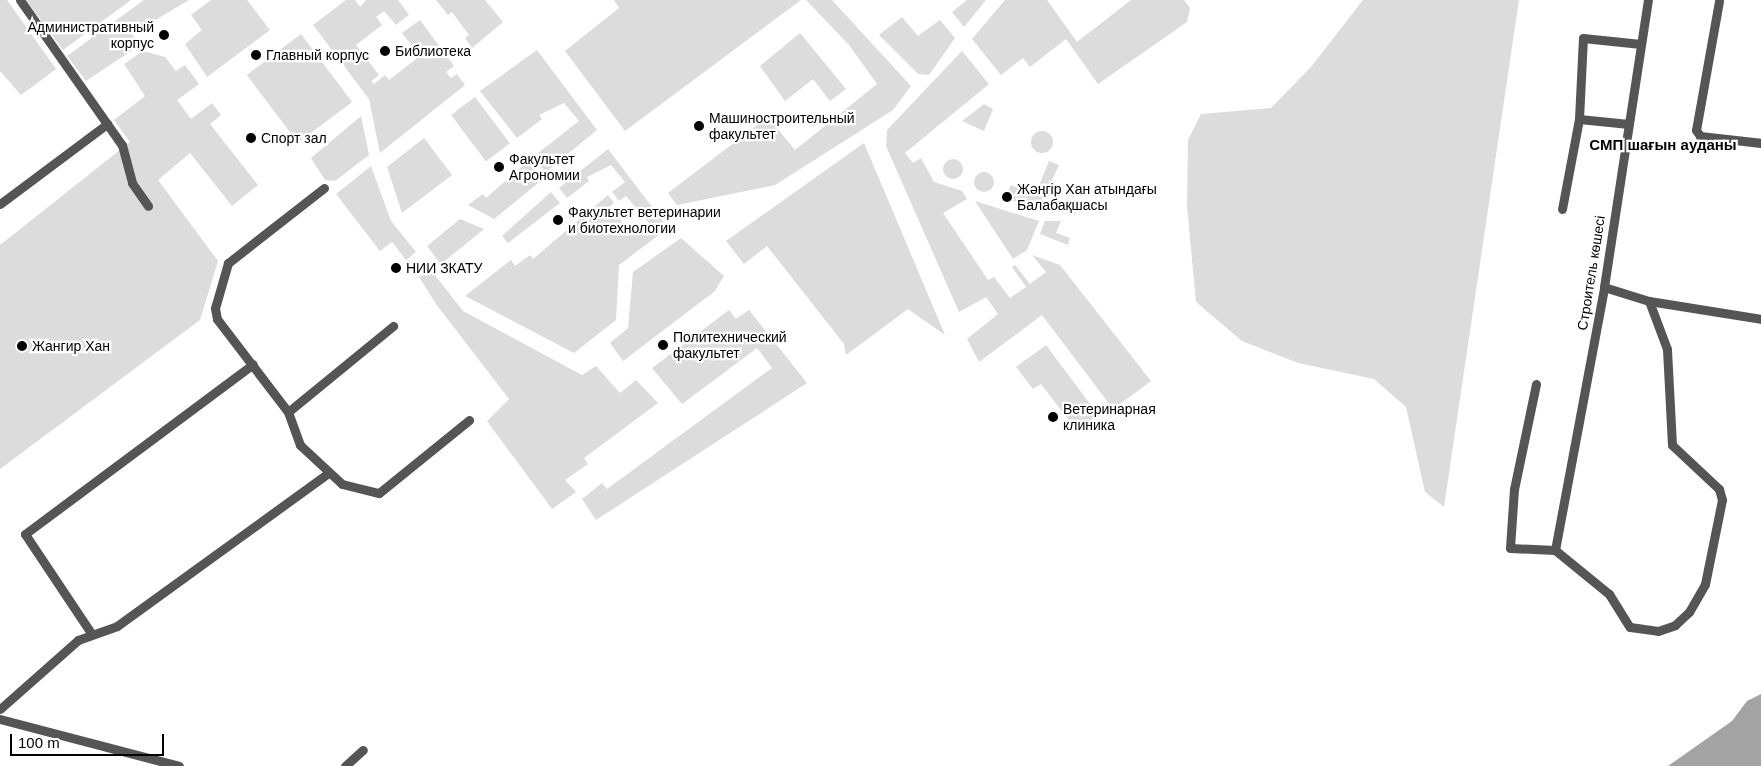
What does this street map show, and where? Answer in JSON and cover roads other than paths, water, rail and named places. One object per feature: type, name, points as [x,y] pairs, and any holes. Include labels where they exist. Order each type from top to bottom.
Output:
[{"type":"street","points":[[20,0],[122,145],[132,183],[148,206]]},
{"type":"street","name":"Строитель көшесі","points":[[1556,550],[1604,287],[1648,0]]},
{"type":"street","points":[[1719,1],[1696,130],[1700,136],[1761,143]]},
{"type":"street","points":[[1562,209],[1579,119],[1584,38],[1641,44]]},
{"type":"street","points":[[1579,119],[1628,124]]},
{"type":"street","points":[[0,204],[108,124]]},
{"type":"street","points":[[324,188],[228,263],[215,308],[217,319],[288,412],[300,445],[327,474],[342,484],[379,493],[469,420]]},
{"type":"street","points":[[1604,287],[1648,301],[1761,319]]},
{"type":"street","points":[[1536,384],[1508,543],[1516,550],[1556,550],[1609,594],[1630,627],[1658,631],[1675,625],[1689,612],[1705,584],[1722,500],[1719,489],[1672,445],[1668,349],[1648,301]]},
{"type":"street","points":[[288,412],[393,326]]},
{"type":"street","points":[[91,633],[25,534],[253,364]]},
{"type":"street","points":[[0,709],[78,640],[91,633],[118,626],[327,474]]},
{"type":"street","points":[[0,719],[179,766]]},
{"type":"street","points":[[345,766],[364,750]]},
{"type":"place","name":"Административный корпус","points":[[164,35]]},
{"type":"place","name":"Библиотека","points":[[385,51]]},
{"type":"place","name":"Главный корпус","points":[[256,55]]},
{"type":"place","name":"Машиностроительный факультет","points":[[699,126]]},
{"type":"place","name":"Спорт зал","points":[[251,138]]},
{"type":"place","name":"Факультет Агрономии","points":[[499,167]]},
{"type":"place","name":"Жәңгір Хан атындағы Балабақшасы","points":[[1007,197]]},
{"type":"place","name":"Факультет ветеринарии и биотехнологии","points":[[558,220]]},
{"type":"place","name":"НИИ ЗКАТУ","points":[[396,268]]},
{"type":"place","name":"Политехнический факультет","points":[[663,345]]},
{"type":"place","name":"Жангир Хан","points":[[22,346]]},
{"type":"place","name":"Ветеринарная клиника","points":[[1053,417]]},
{"type":"district","name":"СМП шағын ауданы","points":[[1663,145]]}]
